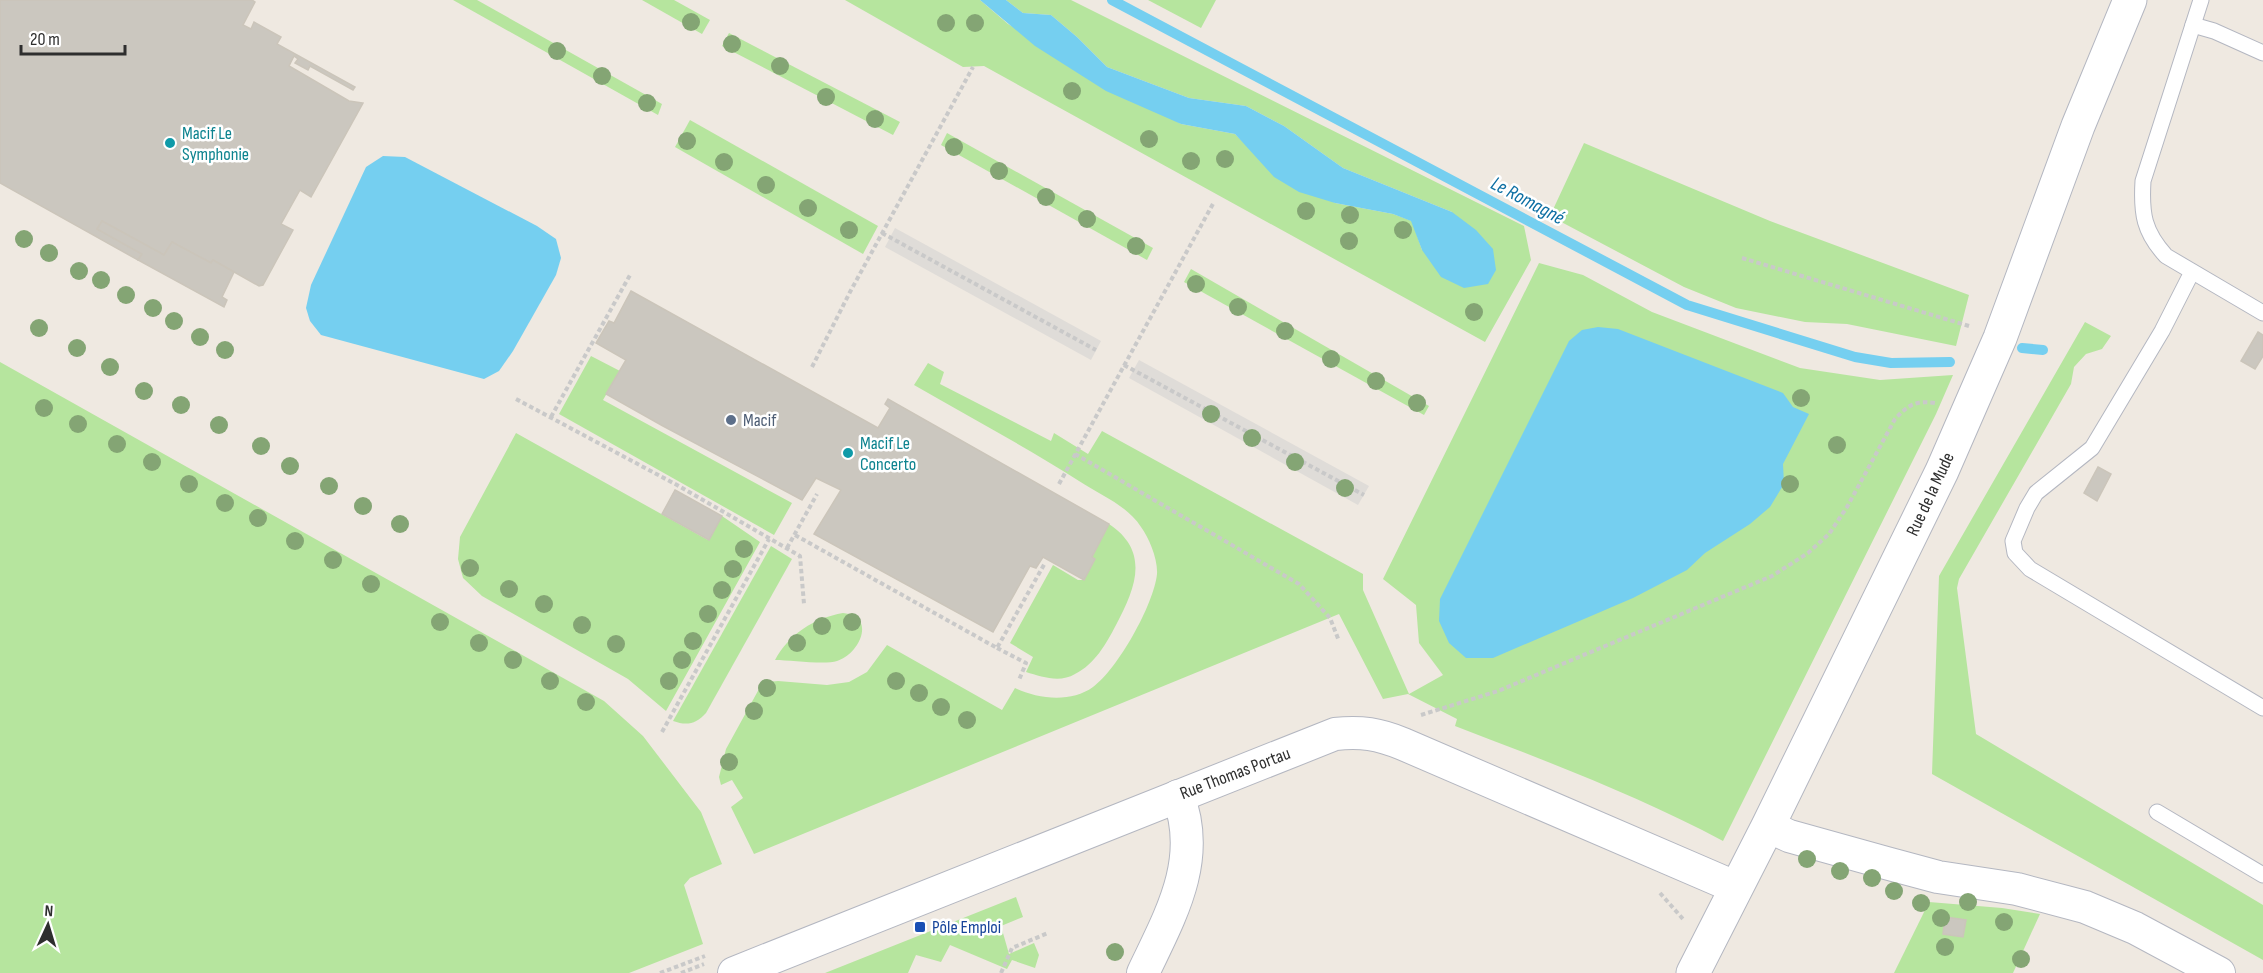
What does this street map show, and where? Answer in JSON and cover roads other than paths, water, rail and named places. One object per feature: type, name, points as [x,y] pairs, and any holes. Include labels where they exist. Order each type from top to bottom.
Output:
[{"type":"street","name":"Rue de la Mude","points":[[1693,973],[1768,826],[1932,491],[2000,338],[2078,126],[2130,0]]},
{"type":"street","name":"Rue Thomas Portau","points":[[720,968],[1335,735],[1369,732],[1403,744],[1736,887]]},
{"type":"street","points":[[1143,973],[1178,899],[1183,878],[1187,833],[1184,811],[1178,796]]},
{"type":"street","points":[[1768,826],[1789,836],[1938,877],[2017,889],[2085,907],[2135,928],[2219,973]]},
{"type":"lane","points":[[2201,0],[2143,181],[2141,205],[2146,226],[2154,243],[2166,256],[2263,313]]},
{"type":"lane","points":[[2193,24],[2263,53]]},
{"type":"lane","points":[[2192,272],[2162,331],[2092,448],[2036,493],[2013,541],[2015,554],[2030,569],[2263,708]]},
{"type":"lane","points":[[2157,812],[2263,875]]},
{"type":"water","points":[[980,0],[1006,0],[1023,13],[1051,15],[1107,67],[1189,98],[1246,106],[1284,126],[1343,168],[1452,212],[1476,230],[1493,249],[1496,270],[1488,284],[1464,288],[1441,277],[1422,250],[1411,221],[1393,214],[1335,203],[1299,192],[1274,177],[1235,134],[1181,124],[1106,91],[1035,46]]},
{"type":"water","points":[[383,156],[405,157],[537,226],[556,239],[561,258],[556,275],[513,351],[499,371],[484,379],[321,335],[310,321],[306,308],[311,285],[366,167]]},
{"type":"water","points":[[1598,327],[1618,329],[1783,393],[1793,407],[1809,414],[1783,464],[1784,484],[1770,507],[1750,524],[1705,553],[1687,570],[1633,598],[1493,658],[1466,658],[1449,643],[1439,621],[1440,599],[1569,341],[1582,330]]},
{"type":"waterway","name":"Le Romagné","points":[[1112,0],[1687,305],[1855,357],[1891,363],[1950,362]]},
{"type":"waterway","name":"Le Romagné","points":[[2022,348],[2043,350]]},
{"type":"place","name":"Macif Le Symphonie","points":[[170,143]]},
{"type":"place","name":"Macif","points":[[731,420]]},
{"type":"place","name":"Macif Le Concerto","points":[[848,453]]},
{"type":"place","name":"Pôle Emploi","points":[[920,927]]}]
